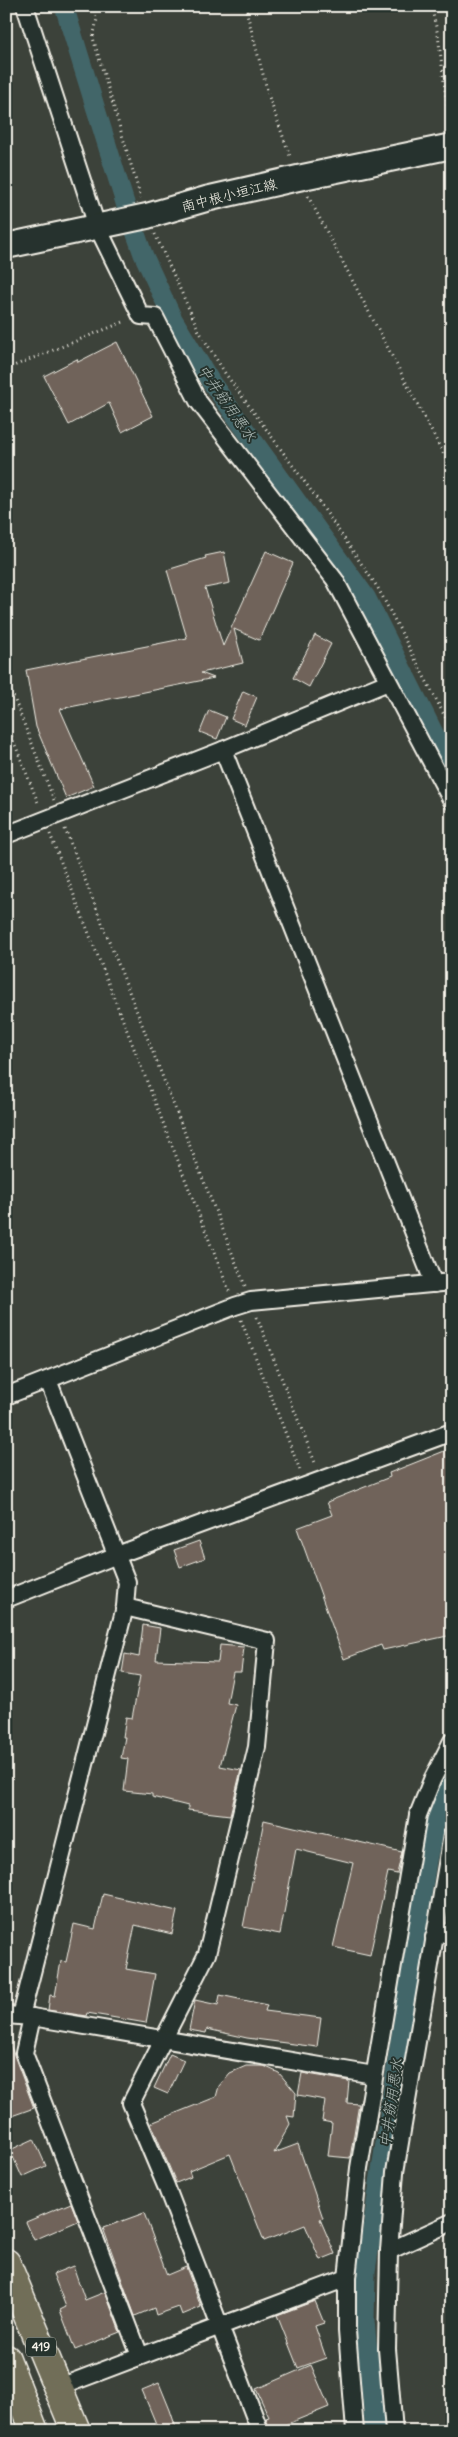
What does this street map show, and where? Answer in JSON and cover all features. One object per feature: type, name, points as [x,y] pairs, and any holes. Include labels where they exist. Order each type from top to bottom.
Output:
[{"type":"highway","name":"419","points":[[6,2263],[76,2431]]},
{"type":"highway","name":"419","points":[[6,2359],[14,2406],[34,2431]]},
{"type":"main road","name":"南中根小垣江線","points":[[6,246],[147,216],[206,199],[298,178],[451,137]]},
{"type":"street","points":[[25,6],[104,225],[141,316],[155,317],[198,401],[334,580],[452,801]]},
{"type":"street","points":[[6,835],[223,750],[388,682]]},
{"type":"street","points":[[223,750],[434,1284]]},
{"type":"street","points":[[6,1396],[251,1301],[452,1282]]},
{"type":"street","points":[[48,1380],[127,1582],[125,1607],[20,2016],[24,2053],[140,2356]]},
{"type":"street","points":[[6,1599],[117,1555],[452,1432]]},
{"type":"street","points":[[125,1607],[268,1641],[257,1747],[207,1954],[162,2038],[131,2103],[166,2186],[260,2431]]},
{"type":"street","points":[[355,2431],[347,2331],[346,2278],[359,2168],[418,1815],[432,1780],[452,1741]]},
{"type":"street","points":[[394,2431],[387,2350],[389,2251],[395,2172],[452,1835]]},
{"type":"street","points":[[434,1937],[452,1931]]},
{"type":"street","points":[[20,2016],[374,2074]]},
{"type":"street","points":[[389,2251],[452,2222]]},
{"type":"street","points":[[57,2388],[346,2278]]},
{"type":"path","points":[[93,6],[97,19],[93,38],[147,216],[199,331],[225,372],[315,496],[378,588],[452,730]]},
{"type":"path","points":[[245,6],[269,97],[298,178],[452,470]]},
{"type":"path","points":[[431,6],[438,35],[451,137]]},
{"type":"path","points":[[6,369],[141,316]]},
{"type":"path","points":[[6,678],[52,817],[235,1306],[306,1485]]},
{"type":"path","points":[[6,722],[52,817],[322,1479]]},
{"type":"building","points":[[117,342],[153,416],[122,432],[109,403],[69,425],[44,376],[77,359],[78,362]]},
{"type":"building","points":[[266,551],[293,563],[259,640],[234,629],[243,663],[201,673],[214,678],[60,709],[94,786],[66,798],[36,727],[26,670],[187,638],[167,570],[206,558],[205,556],[224,552],[230,583],[205,588],[223,646]]},
{"type":"building","points":[[315,635],[331,644],[309,687],[293,678]]},
{"type":"building","points":[[243,691],[257,697],[245,725],[231,719]]},
{"type":"building","points":[[209,710],[226,717],[217,739],[200,732]]},
{"type":"building","points":[[452,1448],[452,1635],[383,1650],[381,1645],[344,1659],[297,1528],[332,1515],[327,1502],[390,1477],[389,1473]]},
{"type":"building","points":[[199,1541],[205,1558],[180,1567],[174,1550]]},
{"type":"building","points":[[143,1625],[160,1628],[156,1660],[218,1662],[220,1645],[244,1647],[241,1672],[233,1672],[227,1703],[236,1705],[220,1766],[241,1770],[230,1815],[188,1810],[188,1806],[152,1797],[152,1794],[124,1791],[128,1759],[121,1758],[125,1737],[123,1737],[126,1717],[132,1718],[140,1676],[122,1673],[125,1654],[139,1657]]},
{"type":"building","points":[[264,1820],[402,1852],[397,1874],[388,1872],[370,1955],[333,1947],[353,1863],[296,1849],[280,1934],[243,1927]]},
{"type":"building","points":[[103,1894],[177,1911],[172,1934],[135,1925],[126,1969],[155,1974],[146,2023],[87,2013],[86,2016],[48,2010],[50,1995],[55,1996],[61,1961],[66,1962],[74,1924],[95,1929]]},
{"type":"building","points":[[220,1995],[267,2005],[265,2011],[321,2018],[317,2047],[247,2038],[207,2029],[206,2033],[189,2030],[195,2000],[218,2005]]},
{"type":"building","points":[[6,2034],[34,2108],[6,2118]]},
{"type":"building","points":[[170,2054],[184,2060],[168,2094],[154,2088]]},
{"type":"building","points":[[246,2066],[264,2066],[279,2073],[296,2093],[294,2117],[287,2116],[290,2124],[274,2153],[298,2144],[323,2218],[320,2219],[335,2254],[320,2260],[305,2225],[264,2241],[230,2154],[189,2171],[191,2177],[176,2183],[151,2123],[216,2097],[219,2086],[230,2073]]},
{"type":"building","points":[[302,2073],[349,2081],[347,2103],[359,2104],[350,2158],[328,2156],[332,2123],[322,2121],[325,2100],[298,2095]]},
{"type":"building","points":[[34,2139],[46,2166],[22,2177],[10,2150]]},
{"type":"building","points":[[71,2203],[78,2221],[34,2240],[26,2222]]},
{"type":"building","points":[[144,2213],[167,2275],[186,2267],[201,2307],[182,2315],[179,2307],[156,2315],[154,2308],[135,2316],[103,2228]]},
{"type":"building","points":[[73,2266],[85,2300],[105,2292],[120,2332],[75,2350],[60,2310],[66,2307],[53,2274]]},
{"type":"building","points":[[315,2301],[324,2323],[315,2326],[326,2358],[298,2368],[277,2315]]},
{"type":"building","points":[[311,2365],[329,2407],[270,2431],[266,2418],[269,2417],[256,2389]]},
{"type":"building","points":[[159,2383],[177,2431],[159,2431],[142,2390]]},
{"type":"waterway","name":"中井筋用悪水","points":[[64,6],[125,203],[143,254],[173,319],[211,382],[366,597],[452,769]]},
{"type":"waterway","name":"中井筋用悪水","points":[[375,2431],[365,2320],[366,2271],[427,1860],[434,1827],[452,1779]]}]
